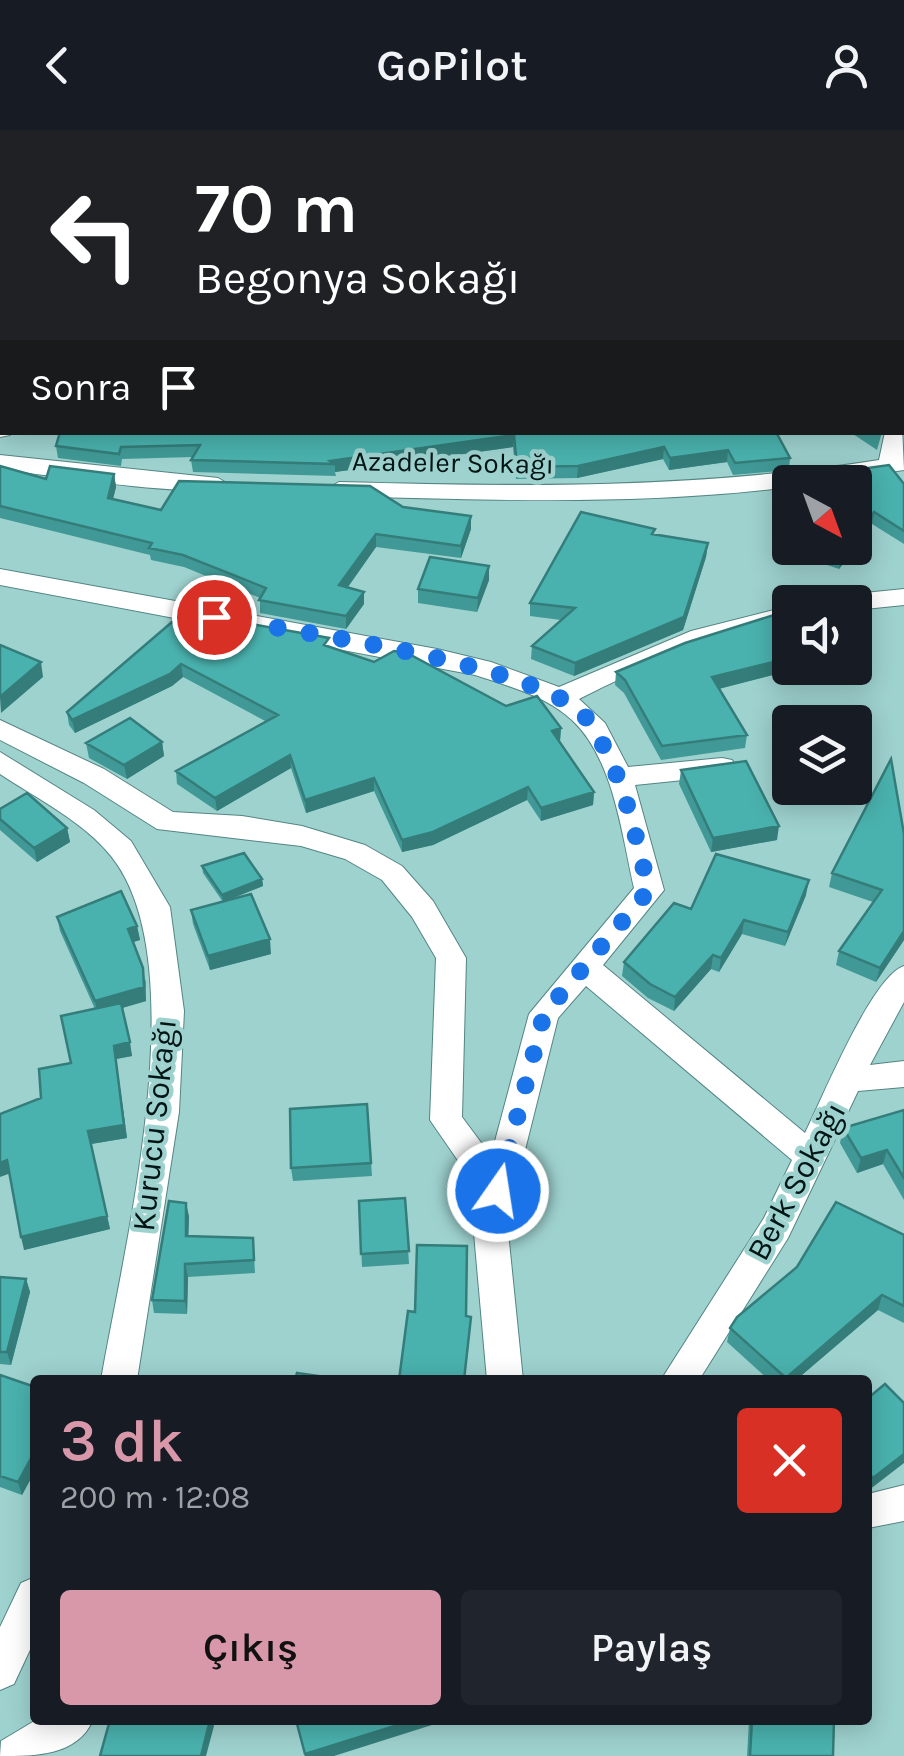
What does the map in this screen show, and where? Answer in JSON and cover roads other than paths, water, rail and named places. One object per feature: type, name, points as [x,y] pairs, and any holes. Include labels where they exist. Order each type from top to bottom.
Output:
[{"type":"street","points":[[896,464],[897,435]]},
{"type":"street","points":[[0,462],[166,482],[238,486]]},
{"type":"street","name":"Azadeler Sokağı","points":[[310,489],[566,494],[677,491],[790,481],[896,464]]},
{"type":"street","points":[[0,577],[423,655],[502,675],[560,698],[584,715],[620,777],[649,890],[544,1014],[490,1222],[505,1375]]},
{"type":"street","points":[[872,600],[904,597]]},
{"type":"street","points":[[560,698],[644,654],[744,622],[772,617]]},
{"type":"street","points":[[0,729],[94,776],[167,822],[242,826],[302,836],[355,852],[392,874],[422,909],[451,958],[446,1120],[498,1191]]},
{"type":"street","name":"Kurucu Sokağı","points":[[0,761],[84,817],[121,848],[155,907],[169,1011],[163,1112],[120,1375]]},
{"type":"street","points":[[620,777],[732,766]]},
{"type":"street","points":[[584,967],[809,1155]]},
{"type":"street","name":"Berk Sokağı","points":[[682,1375],[776,1228],[880,1014],[904,978]]},
{"type":"street","points":[[850,1078],[904,1074]]},
{"type":"street","points":[[872,1510],[904,1503]]},
{"type":"street","points":[[0,1670],[30,1607]]},
{"type":"street","points":[[16,1756],[65,1725]]}]
